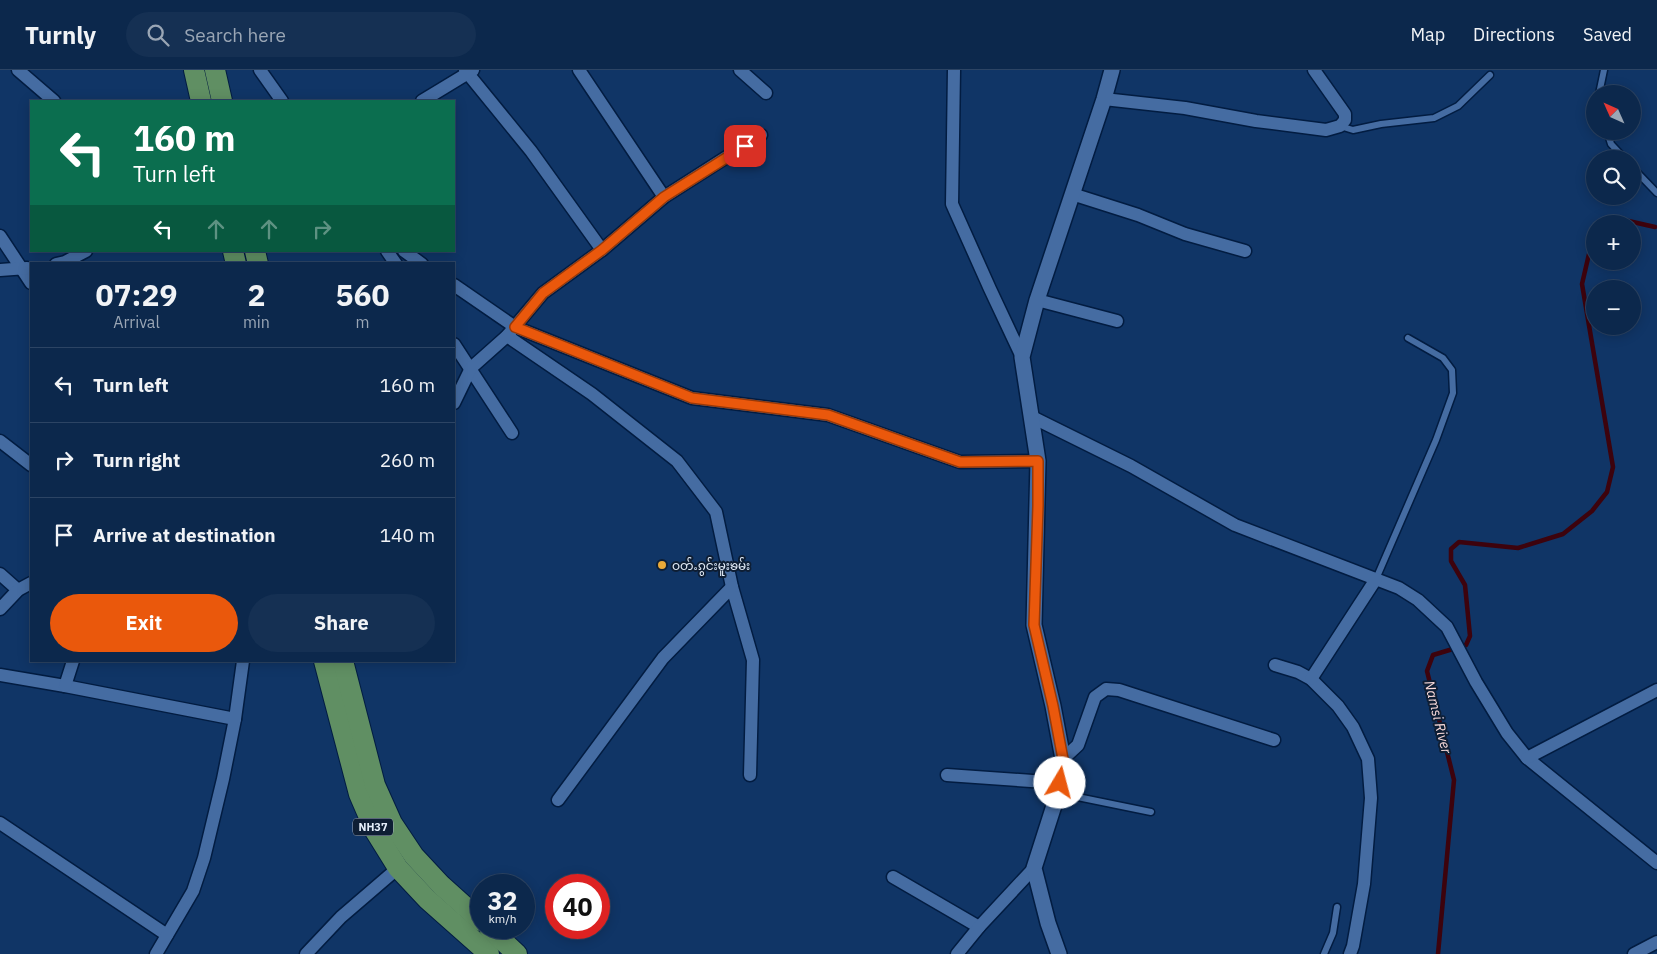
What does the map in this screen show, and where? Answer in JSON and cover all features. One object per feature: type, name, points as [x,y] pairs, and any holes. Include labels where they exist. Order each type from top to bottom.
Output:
[{"type":"highway","points":[[194,70],[201,100]]},
{"type":"highway","points":[[215,70],[222,100]]},
{"type":"highway","name":"NH37","points":[[324,662],[359,794],[375,831],[398,868],[427,899],[489,954]]},
{"type":"highway","name":"NH37","points":[[344,662],[375,785],[392,823],[414,856],[441,885],[470,911]]},
{"type":"highway","points":[[501,939],[517,954]]},
{"type":"street","points":[[18,70],[53,100]]},
{"type":"street","points":[[260,70],[281,100]]},
{"type":"street","points":[[579,70],[664,197]]},
{"type":"street","points":[[740,70],[766,93]]},
{"type":"street","points":[[954,70],[952,204],[1022,357],[1038,461],[1034,625],[1063,759],[1059,788],[1034,868],[979,927],[957,954]]},
{"type":"street","points":[[1022,357],[1037,300],[1112,70]]},
{"type":"street","points":[[1104,99],[1185,108],[1256,121],[1326,130],[1340,126],[1345,120],[1345,114],[1314,70]]},
{"type":"street","points":[[424,100],[468,71],[531,151],[602,250]]},
{"type":"street","points":[[455,401],[471,368],[511,332],[543,293],[602,250],[664,197],[761,135]]},
{"type":"street","points":[[1072,194],[1138,215],[1184,234],[1245,251]]},
{"type":"street","points":[[0,236],[26,268],[30,280]]},
{"type":"street","points":[[65,262],[84,252]]},
{"type":"street","points":[[405,252],[419,262]]},
{"type":"street","points":[[0,270],[26,268]]},
{"type":"street","points":[[455,286],[511,332],[677,461],[716,512],[732,587],[753,660],[750,775]]},
{"type":"street","points":[[1037,300],[1118,321]]},
{"type":"street","points":[[511,332],[692,398],[828,415],[960,462],[1038,461]]},
{"type":"street","points":[[455,345],[512,433]]},
{"type":"street","points":[[1032,417],[1131,466],[1235,525],[1399,588],[1418,600],[1447,627],[1476,682],[1507,733],[1527,758],[1657,863]]},
{"type":"street","points":[[0,441],[30,464]]},
{"type":"street","points":[[0,574],[18,590]]},
{"type":"street","points":[[1311,679],[1376,579]]},
{"type":"street","points":[[0,609],[18,590],[30,584]]},
{"type":"street","points":[[558,800],[663,658],[732,587]]},
{"type":"street","points":[[65,686],[73,662]]},
{"type":"street","points":[[156,954],[193,891],[204,858],[235,719],[243,662]]},
{"type":"street","points":[[1275,665],[1298,672],[1311,679],[1343,713],[1353,727],[1368,760],[1371,798],[1364,884],[1350,954]]},
{"type":"street","points":[[0,675],[235,719]]},
{"type":"street","points":[[1063,759],[1078,745],[1095,697],[1106,689],[1119,690],[1274,740]]},
{"type":"street","points":[[1527,758],[1657,690]]},
{"type":"street","points":[[947,775],[1059,788]]},
{"type":"street","points":[[0,823],[167,935]]},
{"type":"street","points":[[306,954],[341,917],[398,868]]},
{"type":"street","points":[[1034,868],[1048,923],[1059,954]]},
{"type":"street","points":[[893,877],[979,927]]},
{"type":"street","points":[[1634,954],[1657,942]]},
{"type":"lane","points":[[1601,85],[1604,70]]},
{"type":"lane","points":[[1340,126],[1353,130],[1381,124],[1434,118],[1458,106],[1490,76]]},
{"type":"lane","points":[[1641,177],[1657,194]]},
{"type":"lane","points":[[1376,579],[1436,440],[1453,394],[1452,370],[1443,358],[1408,338]]},
{"type":"lane","points":[[1059,788],[1151,812]]},
{"type":"lane","points":[[1324,954],[1333,933],[1337,906]]},
{"type":"waterway","name":"Namsi River","points":[[1641,224],[1655,227]]},
{"type":"waterway","name":"Namsi River","points":[[1438,954],[1454,780],[1427,671],[1433,655],[1466,645],[1470,636],[1465,585],[1451,561],[1451,549],[1459,542],[1518,548],[1563,534],[1592,511],[1607,492],[1613,467],[1582,284],[1586,267]]},
{"type":"place","name":"ဝတ်ႉၵွင်းမူးၶမ်း","points":[[662,565]]},
{"type":"route","points":[[745,146],[664,197],[602,250],[543,293],[515,327],[692,398],[828,415],[960,462],[1038,461],[1034,625],[1063,759],[1060,783]]}]
